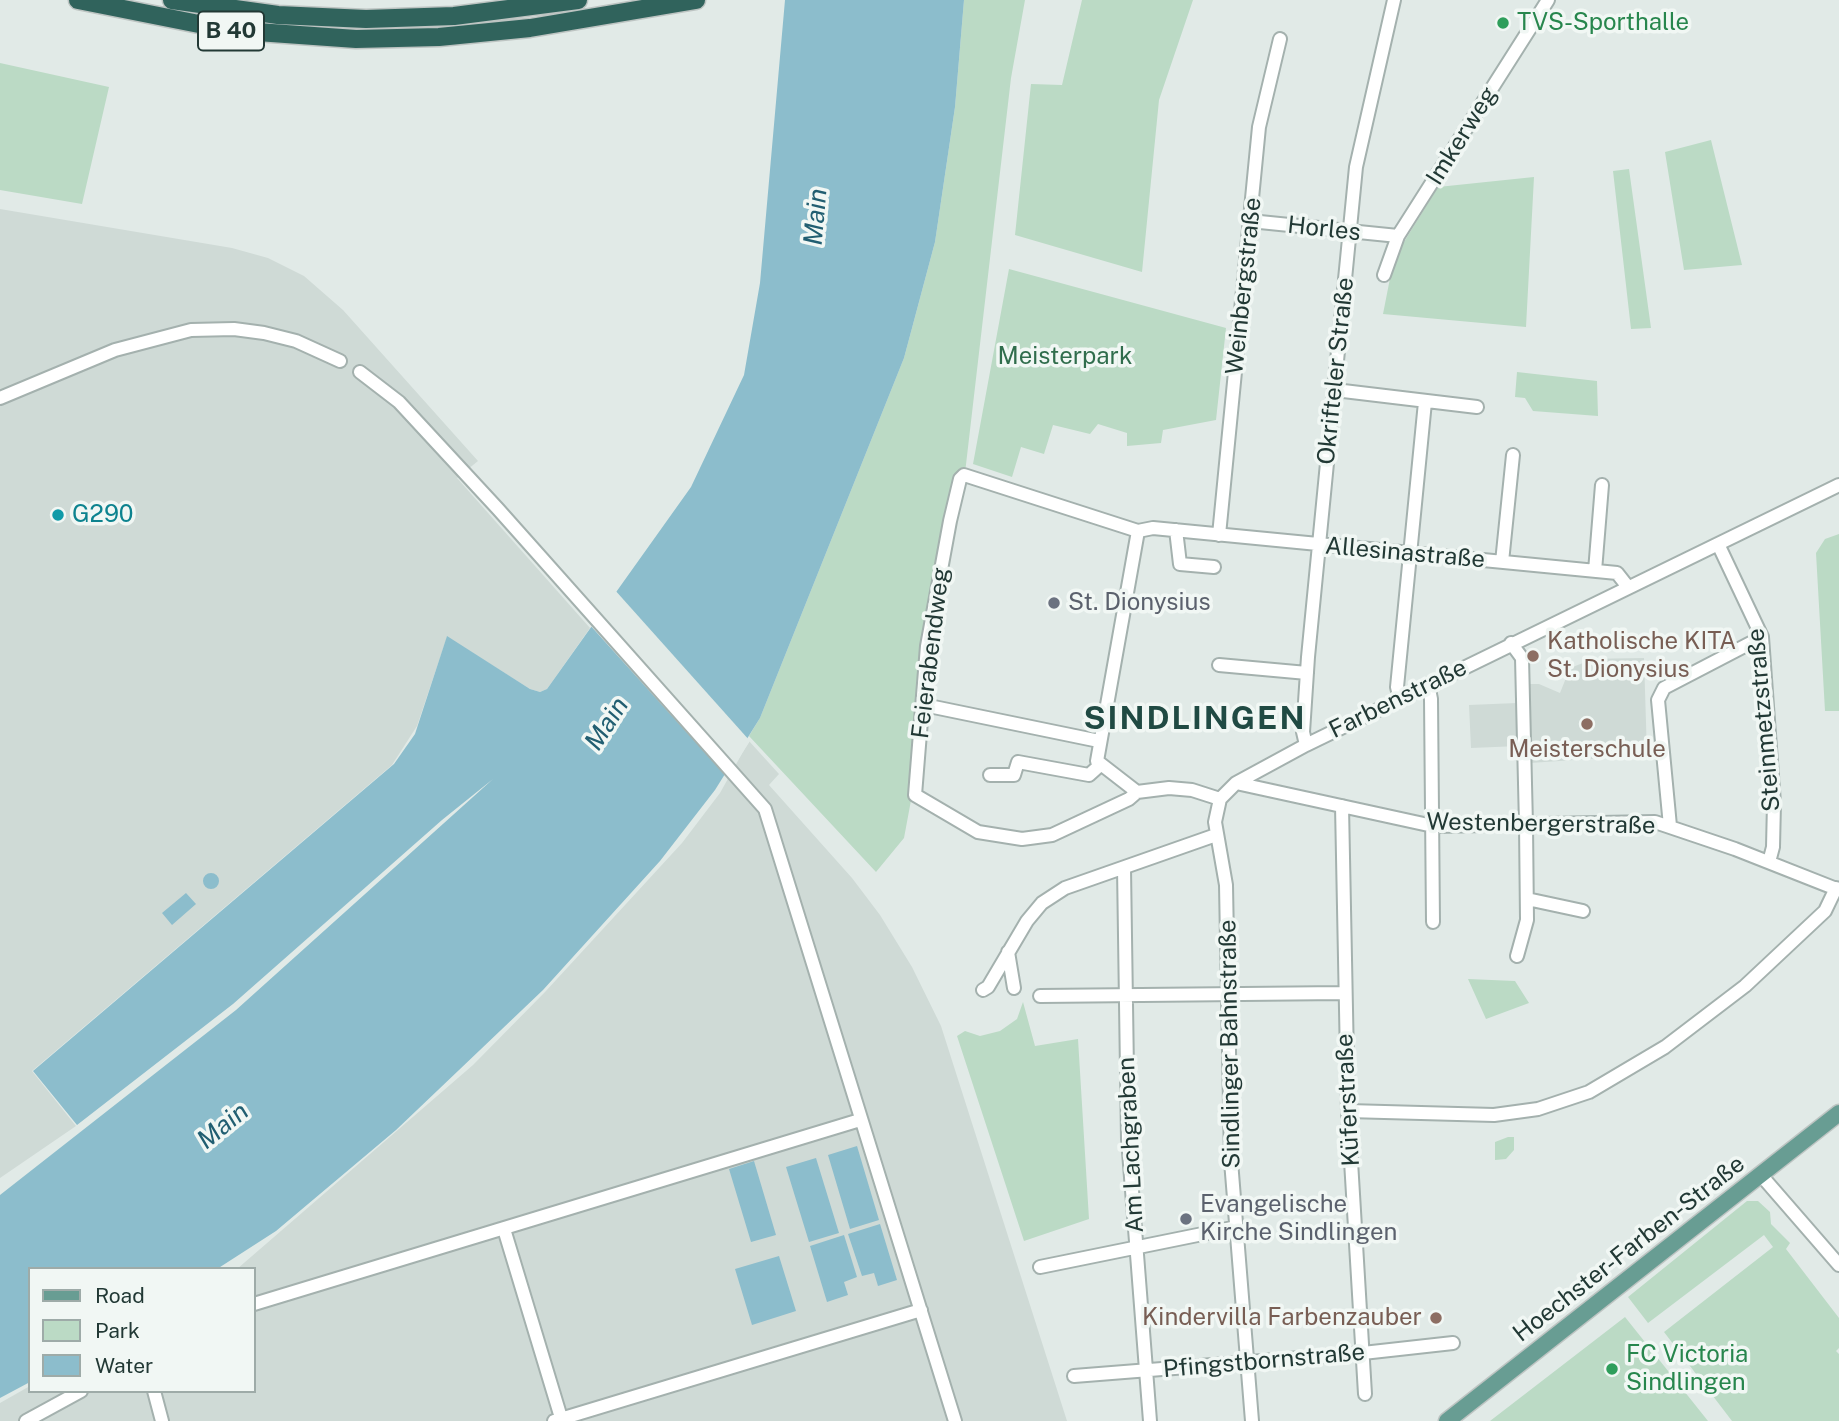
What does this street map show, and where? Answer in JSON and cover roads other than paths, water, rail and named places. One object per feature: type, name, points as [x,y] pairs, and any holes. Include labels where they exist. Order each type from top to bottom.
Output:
[{"type":"highway","name":"B 40","points":[[78,0],[197,26],[326,39],[484,33],[696,0]]},
{"type":"highway","name":"B 40","points":[[172,0],[278,15],[366,19],[494,12],[578,0]]},
{"type":"main road","name":"Hoechster-Farben-Straße","points":[[1447,1421],[1839,1113]]},
{"type":"street","name":"Okrifteler Straße","points":[[1306,745],[1302,739],[1307,673],[1359,151],[1394,0]]},
{"type":"street","name":"Imkerweg","points":[[1384,275],[1398,236],[1548,0]]},
{"type":"street","name":"Weinbergstraße","points":[[1219,534],[1258,127],[1280,38]]},
{"type":"street","name":"Horles","points":[[1250,221],[1398,236]]},
{"type":"street","points":[[0,398],[115,350],[191,330],[234,329],[264,333],[309,346],[341,361]]},
{"type":"street","points":[[360,372],[399,402],[765,809],[955,1421]]},
{"type":"street","points":[[1335,390],[1477,407]]},
{"type":"street","points":[[1400,699],[1397,687],[1425,401]]},
{"type":"street","points":[[1502,562],[1513,455]]},
{"type":"street","name":"Allesinastraße","points":[[967,475],[1138,531],[1153,528],[1176,530],[1617,573],[1628,587]]},
{"type":"street","name":"Feierabendweg","points":[[967,475],[960,479],[936,588],[927,646],[915,795],[978,832],[1021,839],[1052,835],[1119,804],[1137,792]]},
{"type":"street","points":[[1595,571],[1602,485]]},
{"type":"street","name":"Farbenstraße","points":[[1220,799],[1237,783],[1306,745],[1839,485]]},
{"type":"street","points":[[1176,530],[1180,564],[1214,567]]},
{"type":"street","points":[[990,775],[1014,775],[1018,762],[1089,775],[1099,766],[1099,741],[1115,671],[1138,531]]},
{"type":"street","name":"Steinmetzstraße","points":[[1718,544],[1762,637],[1774,803],[1773,846],[1769,862]]},
{"type":"street","points":[[1670,826],[1658,700],[1664,688],[1762,637]]},
{"type":"street","points":[[1511,643],[1522,658],[1526,825],[1527,919],[1517,956]]},
{"type":"street","points":[[1219,665],[1307,673]]},
{"type":"street","points":[[1428,684],[1431,699],[1433,922]]},
{"type":"street","points":[[924,705],[1099,741]]},
{"type":"street","points":[[983,990],[988,987],[1027,921],[1042,903],[1065,888],[1216,835],[1215,816],[1220,799],[1192,790],[1169,788],[1137,792],[1099,766]]},
{"type":"street","name":"Westenbergerstraße","points":[[1237,783],[1433,827],[1655,822],[1837,889]]},
{"type":"street","name":"Küferstraße","points":[[1342,806],[1343,993],[1365,1394]]},
{"type":"street","name":"Sindlinger Bahnstraße","points":[[1216,835],[1226,885],[1231,1161],[1252,1421]]},
{"type":"street","name":"Am Lachgraben","points":[[1124,868],[1128,1139],[1150,1421]]},
{"type":"street","points":[[1348,1111],[1494,1115],[1538,1109],[1589,1092],[1665,1047],[1745,986],[1825,911],[1837,889]]},
{"type":"street","points":[[1527,899],[1583,911]]},
{"type":"street","points":[[1008,953],[1014,988]]},
{"type":"street","points":[[1040,996],[1343,993]]},
{"type":"street","points":[[256,1303],[860,1120]]},
{"type":"street","points":[[1760,1174],[1839,1265]]},
{"type":"street","points":[[1040,1267],[1237,1227]]},
{"type":"street","points":[[504,1229],[559,1420],[921,1310]]},
{"type":"street","name":"Pfingstbornstraße","points":[[1074,1376],[1363,1353],[1453,1343]]},
{"type":"street","points":[[26,1421],[77,1393]]},
{"type":"street","points":[[154,1393],[162,1421]]},
{"type":"water","name":"Main","points":[[785,0],[964,0],[955,107],[935,242],[904,358],[760,718],[715,790],[660,861],[543,990],[396,1130],[276,1231],[220,1267],[28,1267],[28,1383],[0,1398],[0,1195],[236,1010],[493,779],[442,820],[233,1004],[77,1125],[33,1071],[394,764],[415,734],[447,636],[530,689],[540,692],[547,689],[691,487],[744,375],[760,283]]},
{"type":"water","points":[[208,873],[214,873],[219,881],[217,887],[208,889],[203,884],[203,878]]},
{"type":"water","points":[[186,893],[196,904],[172,925],[162,913]]},
{"type":"water","points":[[857,1146],[879,1220],[850,1229],[828,1155]]},
{"type":"water","points":[[816,1158],[839,1233],[809,1242],[786,1167]]},
{"type":"water","points":[[754,1161],[776,1235],[751,1242],[729,1169]]},
{"type":"water","points":[[880,1224],[897,1280],[878,1286],[874,1273],[862,1276],[848,1234]]},
{"type":"water","points":[[844,1235],[857,1277],[844,1282],[848,1295],[827,1302],[810,1246]]},
{"type":"water","points":[[779,1256],[796,1311],[752,1325],[735,1269]]},
{"type":"place","name":"TVS-Sporthalle","points":[[1503,23]]},
{"type":"place","name":"G290","points":[[58,515]]},
{"type":"place","name":"St. Dionysius","points":[[1054,603]]},
{"type":"place","name":"Katholische KITA St. Dionysius","points":[[1533,656]]},
{"type":"place","name":"Meisterschule","points":[[1587,724]]},
{"type":"place","name":"Evangelische Kirche Sindlingen","points":[[1186,1219]]},
{"type":"place","name":"Kindervilla Farbenzauber","points":[[1436,1318]]},
{"type":"place","name":"FC Victoria Sindlingen","points":[[1612,1369]]},
{"type":"district","name":"SINDLINGEN","points":[[1195,719]]},
{"type":"park label","name":"Meisterpark","points":[[1065,357]]}]
